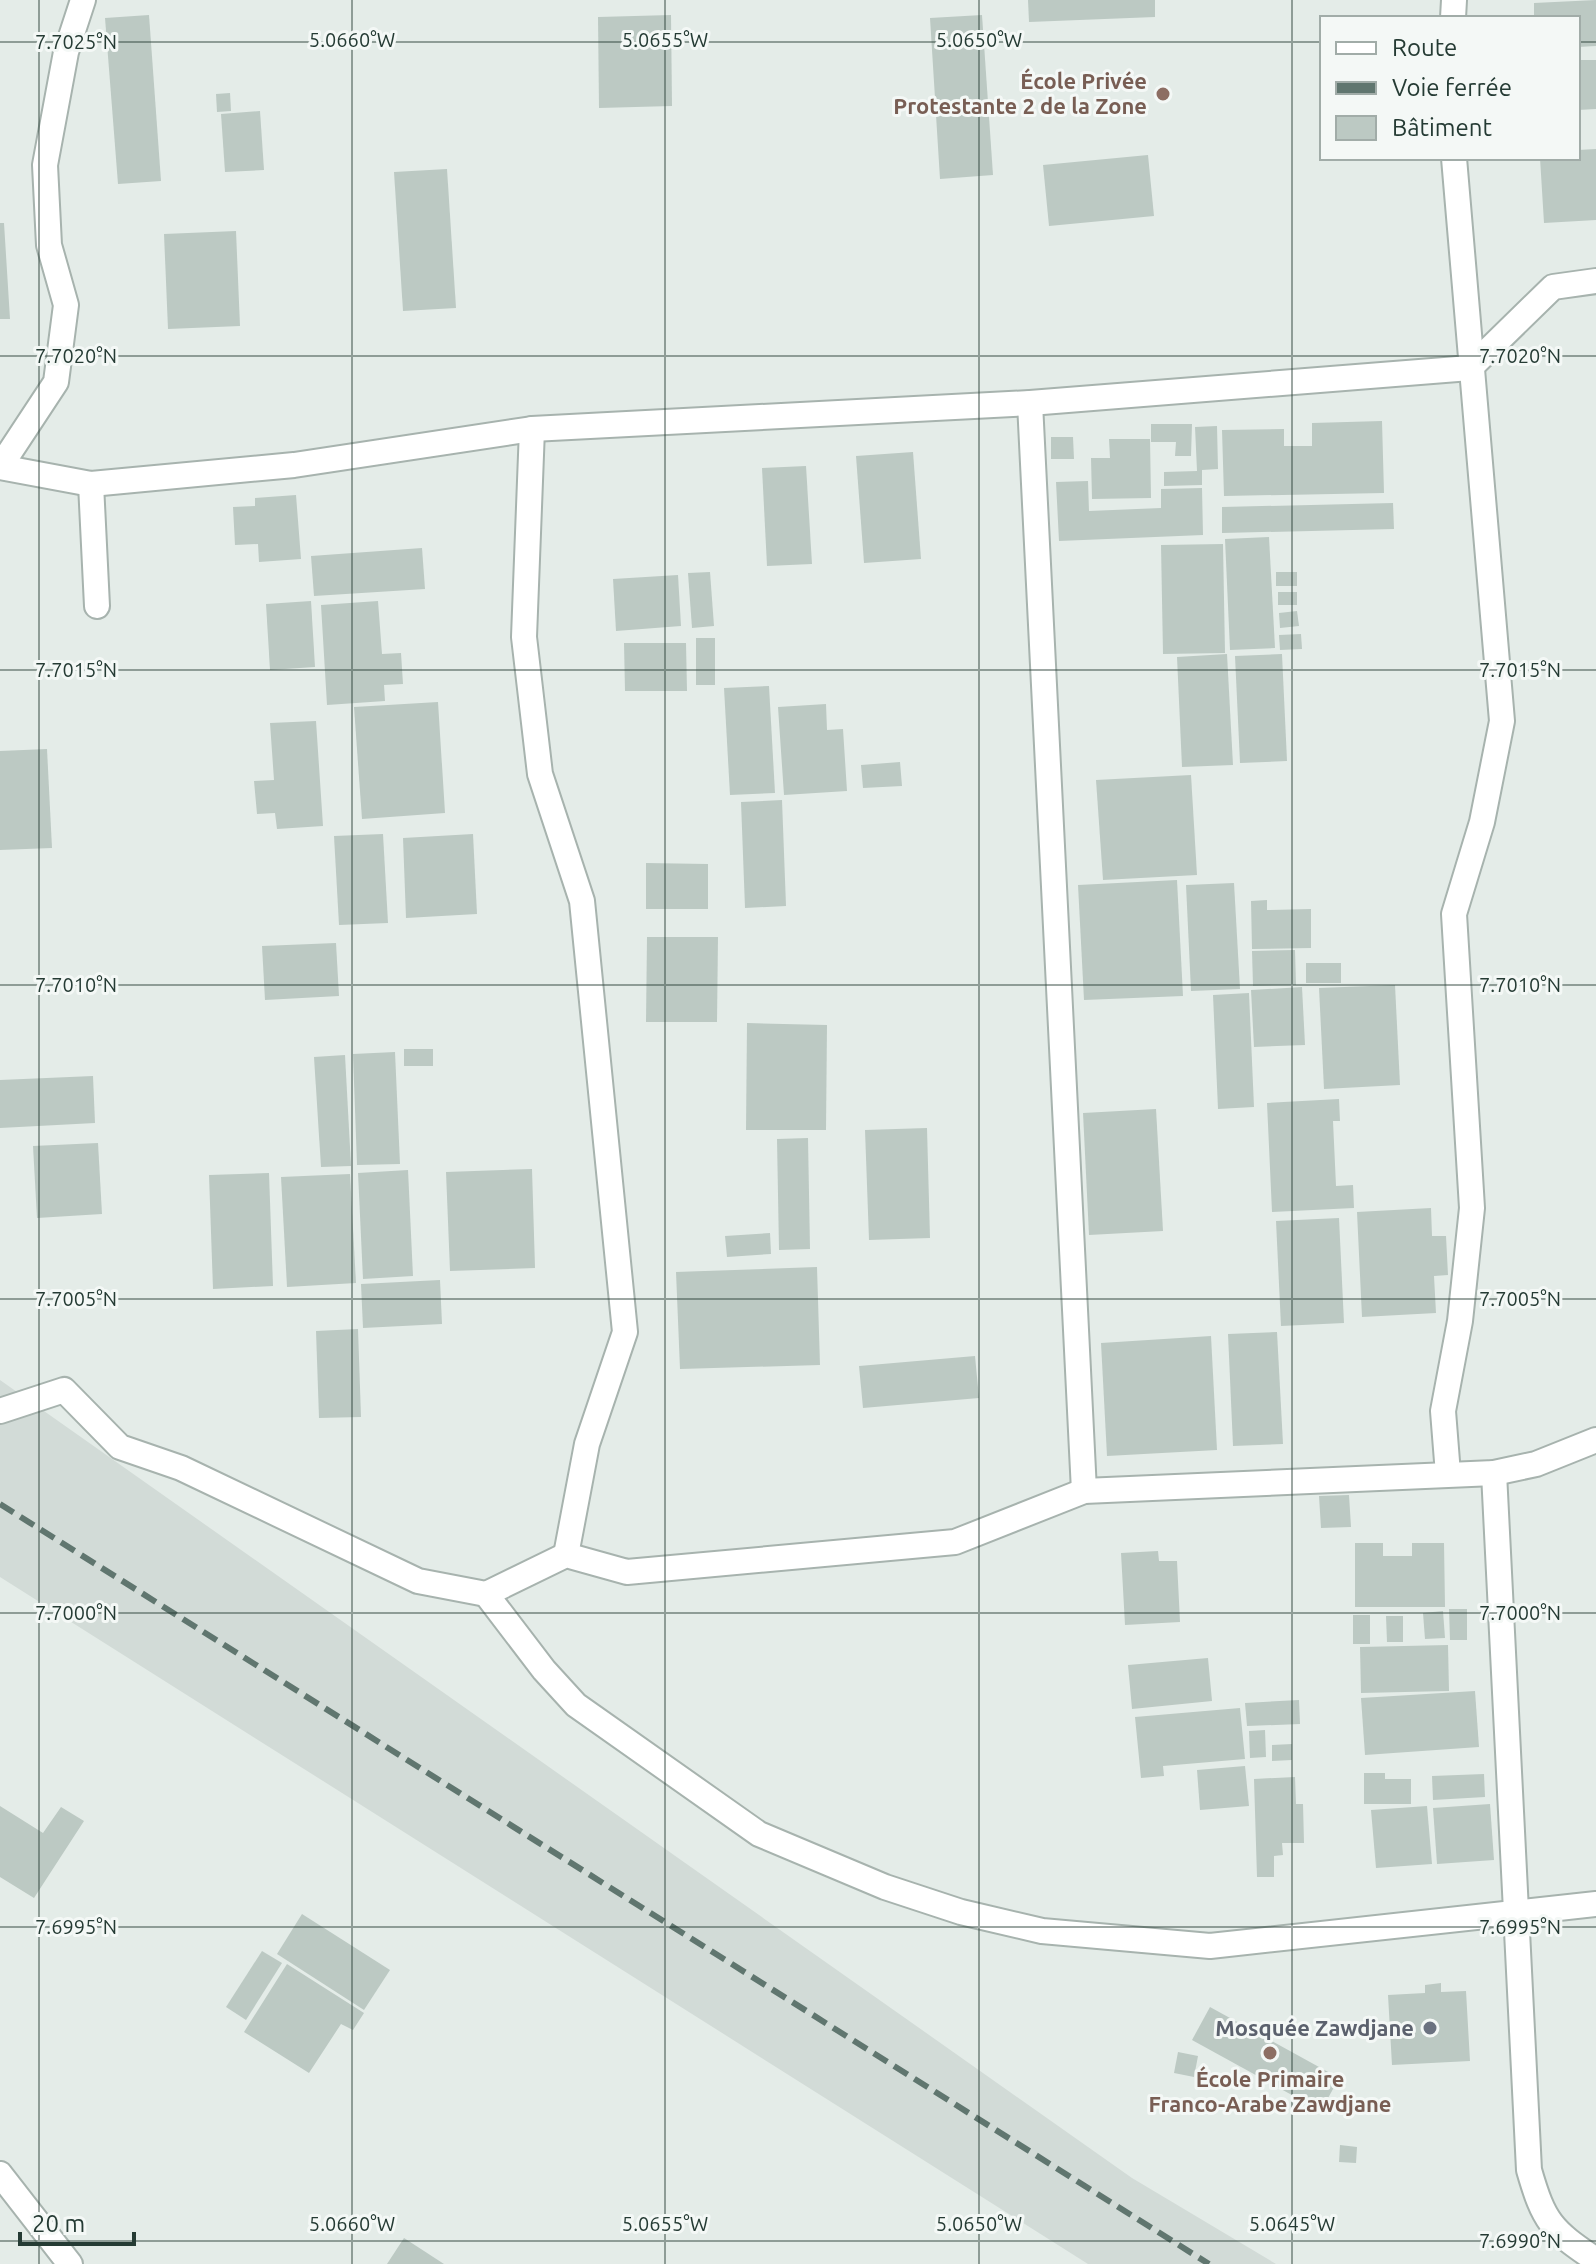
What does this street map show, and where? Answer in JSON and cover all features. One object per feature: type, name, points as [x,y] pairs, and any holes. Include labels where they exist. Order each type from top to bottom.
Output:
[{"type":"street","points":[[83,0],[66,52],[45,165],[49,245],[66,305],[56,382],[0,467],[91,484],[294,465],[532,429],[1030,403],[1470,368],[1553,287],[1596,281]]},
{"type":"street","points":[[1448,1474],[1443,1411],[1460,1321],[1472,1208],[1462,1091],[1454,914],[1482,822],[1502,721],[1454,160]]},
{"type":"street","points":[[1030,403],[1084,1491]]},
{"type":"street","points":[[532,429],[524,637],[540,774],[582,901],[625,1332],[587,1444],[566,1555]]},
{"type":"street","points":[[91,484],[97,606]]},
{"type":"street","points":[[0,1411],[64,1390],[120,1447],[181,1468],[418,1581],[486,1594],[566,1555],[627,1572],[955,1542],[1084,1491],[1494,1473],[1536,1464],[1596,1440]]},
{"type":"street","points":[[1494,1473],[1529,2170],[1541,2213],[1569,2241],[1596,2260]]},
{"type":"street","points":[[486,1594],[544,1670],[576,1705],[759,1834],[885,1887],[961,1912],[1042,1931],[1210,1946],[1596,1904]]},
{"type":"street","points":[[0,2174],[70,2264]]},
{"type":"shaded area","points":[[0,1380],[1132,2178],[1276,2264],[1088,2264],[0,1577]]},
{"type":"building","points":[[1028,0],[1155,0],[1155,17],[1029,22]]},
{"type":"building","points":[[1596,0],[1596,46],[1580,47],[1580,16],[1534,16],[1534,3]]},
{"type":"building","points":[[149,15],[161,181],[118,184],[105,18]]},
{"type":"building","points":[[671,15],[672,106],[599,108],[598,17]]},
{"type":"building","points":[[982,15],[993,175],[940,179],[930,18]]},
{"type":"building","points":[[1580,60],[1596,60],[1596,109],[1580,110]]},
{"type":"building","points":[[230,93],[231,111],[217,112],[216,94]]},
{"type":"building","points":[[260,111],[264,170],[225,172],[221,114]]},
{"type":"building","points":[[1596,149],[1596,220],[1544,223],[1540,160],[1580,160],[1580,150]]},
{"type":"building","points":[[1148,155],[1154,216],[1049,226],[1043,165]]},
{"type":"building","points":[[447,169],[456,308],[403,311],[394,172]]},
{"type":"building","points":[[0,223],[4,223],[10,319],[0,319]]},
{"type":"building","points":[[236,231],[240,326],[168,329],[164,234]]},
{"type":"building","points":[[1382,421],[1384,493],[1224,496],[1222,430],[1284,429],[1284,446],[1312,446],[1312,423]]},
{"type":"building","points":[[1151,424],[1192,424],[1191,456],[1175,456],[1176,442],[1151,442]]},
{"type":"building","points":[[1217,426],[1218,469],[1202,470],[1202,485],[1164,486],[1164,472],[1197,471],[1195,427]]},
{"type":"building","points":[[1051,437],[1073,437],[1074,459],[1051,459]]},
{"type":"building","points":[[1109,439],[1150,439],[1151,498],[1092,499],[1091,458],[1110,458]]},
{"type":"building","points":[[913,452],[921,559],[864,563],[856,456]]},
{"type":"building","points":[[806,466],[812,564],[767,566],[762,468]]},
{"type":"building","points":[[1088,481],[1089,511],[1161,508],[1161,489],[1202,488],[1203,535],[1059,541],[1056,482]]},
{"type":"building","points":[[296,495],[301,559],[259,562],[258,544],[235,545],[233,507],[255,506],[255,498]]},
{"type":"building","points":[[1393,503],[1394,529],[1222,533],[1222,507]]},
{"type":"building","points":[[1269,537],[1275,648],[1230,650],[1225,539]]},
{"type":"building","points":[[1223,544],[1225,653],[1163,654],[1161,545]]},
{"type":"building","points":[[422,548],[425,589],[314,596],[311,556]]},
{"type":"building","points":[[710,572],[714,626],[692,628],[688,573]]},
{"type":"building","points":[[1276,572],[1297,572],[1297,586],[1276,586]]},
{"type":"building","points":[[678,575],[681,626],[616,631],[613,579]]},
{"type":"building","points":[[1278,592],[1297,592],[1297,605],[1278,605]]},
{"type":"building","points":[[311,601],[315,667],[270,670],[266,604]]},
{"type":"building","points":[[378,601],[382,654],[401,653],[403,684],[384,685],[385,701],[327,705],[321,605]]},
{"type":"building","points":[[1297,611],[1299,626],[1280,628],[1279,613]]},
{"type":"building","points":[[1301,634],[1302,649],[1280,650],[1279,635]]},
{"type":"building","points":[[696,638],[715,638],[715,685],[696,685]]},
{"type":"building","points":[[624,643],[686,643],[687,691],[625,691]]},
{"type":"building","points":[[1227,654],[1233,765],[1182,767],[1177,657]]},
{"type":"building","points":[[1282,654],[1287,761],[1240,763],[1235,656]]},
{"type":"building","points":[[769,686],[775,793],[730,795],[724,688]]},
{"type":"building","points":[[438,702],[445,813],[362,819],[354,707]]},
{"type":"building","points":[[826,704],[827,730],[843,729],[847,791],[784,795],[778,707]]},
{"type":"building","points":[[316,721],[323,826],[277,829],[275,813],[257,814],[254,781],[274,780],[270,723]]},
{"type":"building","points":[[47,749],[52,848],[0,850],[0,751]]},
{"type":"building","points":[[900,762],[902,786],[863,788],[861,765]]},
{"type":"building","points":[[1191,775],[1197,875],[1103,880],[1096,780]]},
{"type":"building","points":[[782,800],[786,906],[745,908],[741,802]]},
{"type":"building","points":[[383,834],[388,923],[339,925],[334,836]]},
{"type":"building","points":[[473,834],[477,914],[406,918],[403,838]]},
{"type":"building","points":[[646,863],[708,864],[708,909],[646,909]]},
{"type":"building","points":[[1177,880],[1183,996],[1084,1000],[1078,885]]},
{"type":"building","points":[[1234,883],[1240,989],[1191,991],[1186,885]]},
{"type":"building","points":[[1267,900],[1267,910],[1311,909],[1311,948],[1252,949],[1251,901]]},
{"type":"building","points":[[647,937],[718,937],[717,1022],[646,1022]]},
{"type":"building","points":[[336,943],[339,996],[265,1000],[262,946]]},
{"type":"building","points":[[1295,950],[1296,985],[1253,986],[1252,951]]},
{"type":"building","points":[[1306,963],[1341,963],[1341,983],[1306,983]]},
{"type":"building","points":[[1395,985],[1400,1085],[1324,1089],[1319,988]]},
{"type":"building","points":[[1302,987],[1305,1045],[1254,1047],[1251,990]]},
{"type":"building","points":[[1249,993],[1254,1107],[1218,1109],[1213,995]]},
{"type":"building","points":[[747,1023],[827,1025],[826,1130],[746,1130]]},
{"type":"building","points":[[404,1049],[433,1049],[433,1066],[404,1066]]},
{"type":"building","points":[[395,1052],[400,1164],[357,1165],[353,1054]]},
{"type":"building","points":[[345,1055],[351,1166],[321,1167],[314,1057]]},
{"type":"building","points":[[93,1076],[95,1123],[0,1128],[0,1080]]},
{"type":"building","points":[[1339,1099],[1340,1121],[1333,1121],[1336,1186],[1353,1185],[1354,1208],[1272,1212],[1267,1103]]},
{"type":"building","points":[[1156,1109],[1163,1231],[1089,1235],[1083,1113]]},
{"type":"building","points":[[927,1128],[930,1238],[869,1240],[865,1130]]},
{"type":"building","points":[[808,1138],[810,1249],[779,1250],[777,1139]]},
{"type":"building","points":[[98,1143],[102,1214],[37,1218],[33,1146]]},
{"type":"building","points":[[532,1169],[535,1268],[450,1271],[446,1172]]},
{"type":"building","points":[[408,1170],[413,1276],[363,1279],[358,1173]]},
{"type":"building","points":[[269,1173],[273,1286],[213,1289],[209,1175]]},
{"type":"building","points":[[350,1174],[356,1283],[287,1287],[281,1177]]},
{"type":"building","points":[[1431,1208],[1432,1236],[1446,1236],[1448,1275],[1434,1276],[1436,1313],[1362,1317],[1357,1212]]},
{"type":"building","points":[[1339,1218],[1344,1323],[1281,1326],[1276,1221]]},
{"type":"building","points":[[770,1233],[771,1254],[727,1257],[725,1236]]},
{"type":"building","points":[[817,1267],[820,1365],[680,1369],[676,1272]]},
{"type":"building","points":[[440,1280],[442,1324],[363,1328],[361,1284]]},
{"type":"building","points":[[358,1329],[361,1417],[319,1418],[316,1331]]},
{"type":"building","points":[[1277,1332],[1283,1444],[1233,1446],[1228,1334]]},
{"type":"building","points":[[1211,1336],[1217,1450],[1107,1456],[1101,1343]]},
{"type":"building","points":[[975,1356],[979,1398],[863,1408],[859,1366]]},
{"type":"building","points":[[1349,1495],[1351,1527],[1321,1528],[1319,1496]]},
{"type":"building","points":[[1355,1543],[1383,1543],[1383,1556],[1412,1556],[1412,1543],[1444,1543],[1445,1607],[1355,1607]]},
{"type":"building","points":[[1158,1551],[1159,1561],[1177,1561],[1180,1622],[1125,1625],[1121,1553]]},
{"type":"building","points":[[1449,1609],[1467,1609],[1467,1640],[1450,1640]]},
{"type":"building","points":[[1443,1611],[1445,1638],[1425,1639],[1423,1613]]},
{"type":"building","points":[[1353,1615],[1370,1615],[1370,1644],[1353,1644]]},
{"type":"building","points":[[1386,1616],[1403,1616],[1403,1642],[1387,1642]]},
{"type":"building","points":[[1448,1645],[1449,1691],[1361,1693],[1360,1647]]},
{"type":"building","points":[[1208,1658],[1212,1701],[1132,1709],[1128,1665]]},
{"type":"building","points":[[1475,1691],[1479,1747],[1365,1755],[1361,1698]]},
{"type":"building","points":[[1299,1700],[1300,1724],[1247,1726],[1245,1703]]},
{"type":"building","points":[[1240,1708],[1245,1759],[1163,1766],[1164,1776],[1141,1778],[1135,1717]]},
{"type":"building","points":[[1265,1730],[1266,1757],[1250,1758],[1249,1731]]},
{"type":"building","points":[[1292,1744],[1292,1760],[1272,1761],[1272,1745]]},
{"type":"building","points":[[1245,1766],[1249,1806],[1200,1810],[1197,1770]]},
{"type":"building","points":[[1364,1773],[1385,1773],[1385,1779],[1411,1779],[1411,1804],[1364,1804]]},
{"type":"building","points":[[1484,1774],[1485,1797],[1433,1800],[1432,1776]]},
{"type":"building","points":[[1295,1777],[1296,1804],[1303,1804],[1304,1843],[1282,1843],[1283,1855],[1274,1856],[1274,1877],[1257,1877],[1254,1779]]},
{"type":"building","points":[[1490,1804],[1494,1860],[1437,1864],[1433,1808]]},
{"type":"building","points":[[0,1806],[43,1833],[61,1807],[84,1821],[34,1898],[0,1877]]},
{"type":"building","points":[[1427,1806],[1432,1864],[1376,1868],[1371,1810]]},
{"type":"building","points":[[302,1914],[390,1970],[364,2010],[277,1954]]},
{"type":"building","points":[[262,1951],[282,1963],[246,2020],[226,2007]]},
{"type":"building","points":[[287,1964],[364,2013],[353,2030],[341,2024],[309,2073],[244,2032]]},
{"type":"building","points":[[1441,1983],[1441,1992],[1466,1991],[1470,2061],[1392,2065],[1388,1995],[1425,1993],[1425,1985]]},
{"type":"building","points":[[1210,2007],[1339,2078],[1321,2111],[1192,2040]]},
{"type":"building","points":[[1178,2052],[1198,2056],[1194,2077],[1174,2073]]},
{"type":"building","points":[[1340,2145],[1357,2147],[1356,2163],[1339,2162]]},
{"type":"building","points":[[404,2238],[444,2264],[387,2264]]},
{"type":"railway","points":[[0,1504],[1209,2264]]},
{"type":"place","name":"École Privée Protestante 2 de la Zone","points":[[1163,94]]},
{"type":"place","name":"Mosquée Zawdjane","points":[[1430,2028]]},
{"type":"place","name":"École Primaire Franco-Arabe Zawdjane","points":[[1270,2053]]}]
